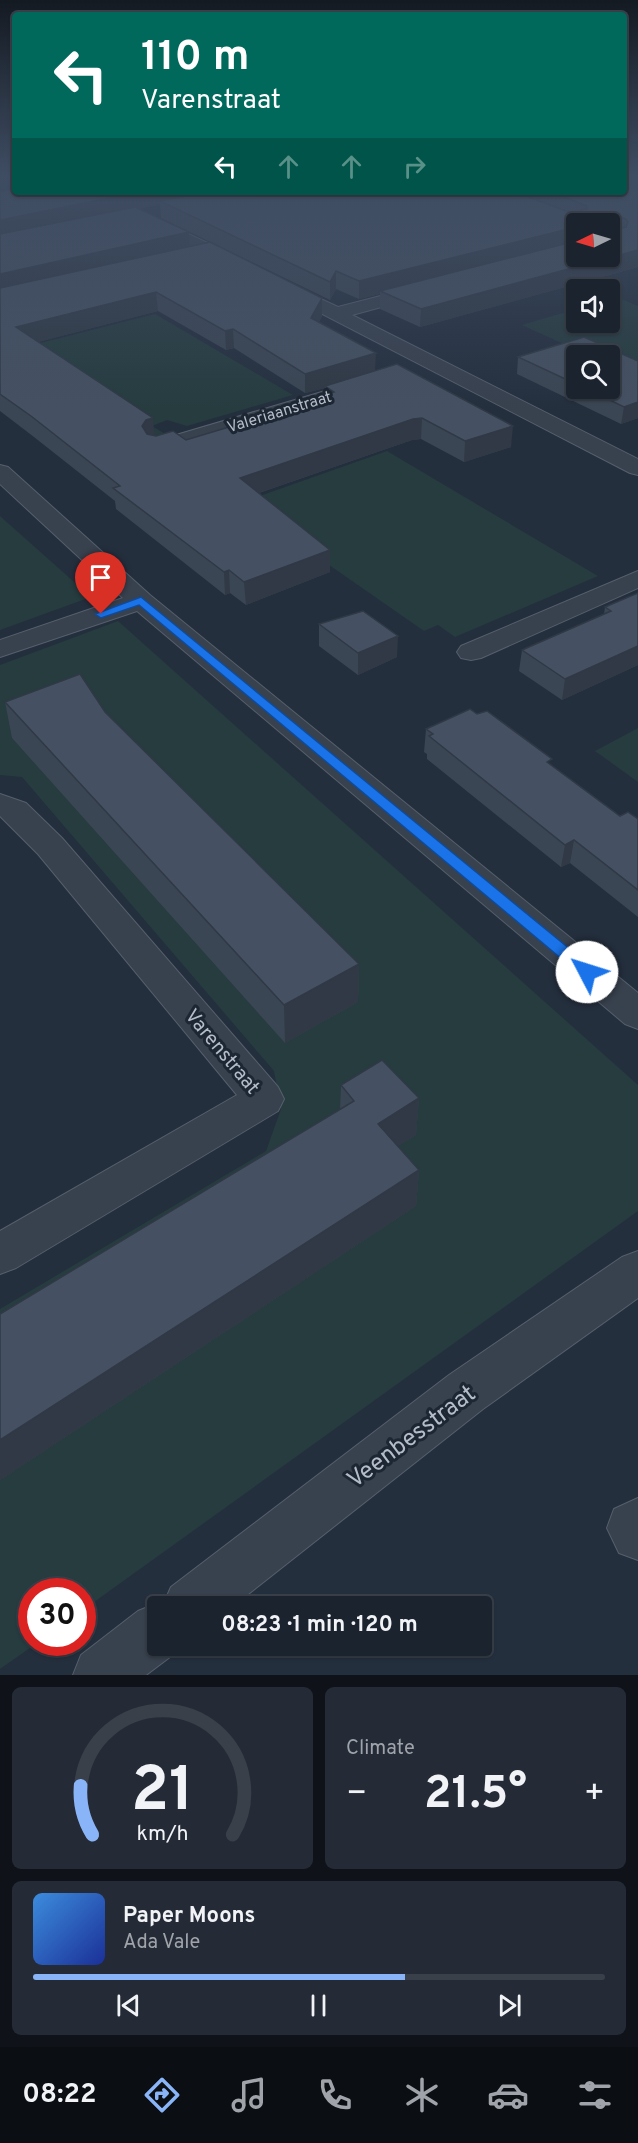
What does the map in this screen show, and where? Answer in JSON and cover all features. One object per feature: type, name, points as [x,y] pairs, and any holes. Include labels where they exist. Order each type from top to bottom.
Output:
[{"type":"street","points":[[189,257],[202,254]]},
{"type":"street","points":[[217,254],[333,314],[436,363],[638,468]]},
{"type":"street","points":[[333,314],[438,286]]},
{"type":"street","points":[[401,374],[436,363]]},
{"type":"street","name":"Valeriaanstraat","points":[[157,448],[378,381]]},
{"type":"street","points":[[608,453],[638,442]]},
{"type":"street","points":[[0,471],[141,601],[638,1014]]},
{"type":"street","points":[[471,652],[638,579]]},
{"type":"street","points":[[0,649],[141,601]]},
{"type":"street","name":"Varenstraat","points":[[0,804],[15,810],[50,846],[264,1099],[0,1254]]},
{"type":"street","name":"Veenbesstraat","points":[[203,1596],[466,1392],[638,1272]]},
{"type":"street","points":[[638,1524],[633,1528],[638,1534]]},
{"type":"street","points":[[101,1675],[147,1639]]},
{"type":"green space","points":[[620,298],[638,306],[638,379],[620,365],[620,345],[566,345],[522,325],[566,312],[566,333],[620,333]]},
{"type":"green space","points":[[155,314],[293,395],[187,426],[167,420],[152,426],[170,437],[153,441],[21,348]]},
{"type":"green space","points":[[387,451],[598,576],[455,637],[438,625],[424,631],[240,503]]},
{"type":"green space","points":[[0,516],[91,597],[0,630]]},
{"type":"green space","points":[[118,621],[638,1085],[638,1211],[96,1601],[96,1578],[18,1578],[18,1656],[0,1669],[0,1309],[266,1151],[281,1109],[274,1071],[22,777],[0,775],[0,665]]},
{"type":"green space","points":[[638,728],[638,782],[595,751]]},
{"type":"building","points":[[0,254],[89,254],[0,274]]},
{"type":"building","points":[[154,254],[234,254],[322,298],[311,318],[376,353],[305,374],[233,329],[225,331],[156,292],[16,327],[153,418],[146,420],[142,426],[147,434],[156,436],[173,431],[186,440],[322,399],[318,397],[334,392],[325,386],[397,364],[513,426],[465,441],[422,418],[413,419],[240,478],[330,550],[244,582],[229,570],[224,572],[113,488],[120,486],[0,394],[0,288]]},
{"type":"building","points":[[272,254],[467,254],[359,281],[336,271],[330,282]]},
{"type":"building","points":[[524,254],[566,254],[566,267],[575,267],[421,309],[380,291]]},
{"type":"building","points":[[584,337],[602,345],[566,345],[566,379],[518,357]]},
{"type":"building","points":[[620,353],[638,361],[638,402],[624,407],[608,399],[620,399]]},
{"type":"building","points":[[638,593],[638,646],[565,679],[522,650],[611,611],[605,607]]},
{"type":"building","points":[[363,611],[398,636],[358,653],[319,624]]},
{"type":"building","points":[[80,674],[105,712],[359,964],[284,1005],[5,702]]},
{"type":"building","points":[[470,709],[477,714],[487,711],[552,759],[547,762],[620,816],[628,812],[638,819],[638,890],[574,840],[565,845],[429,736],[433,734],[426,729]]},
{"type":"building","points":[[382,1060],[419,1098],[378,1124],[419,1170],[0,1440],[0,1314],[354,1101],[341,1085]]},
{"type":"route","points":[[101,614],[141,601],[587,972]]}]
